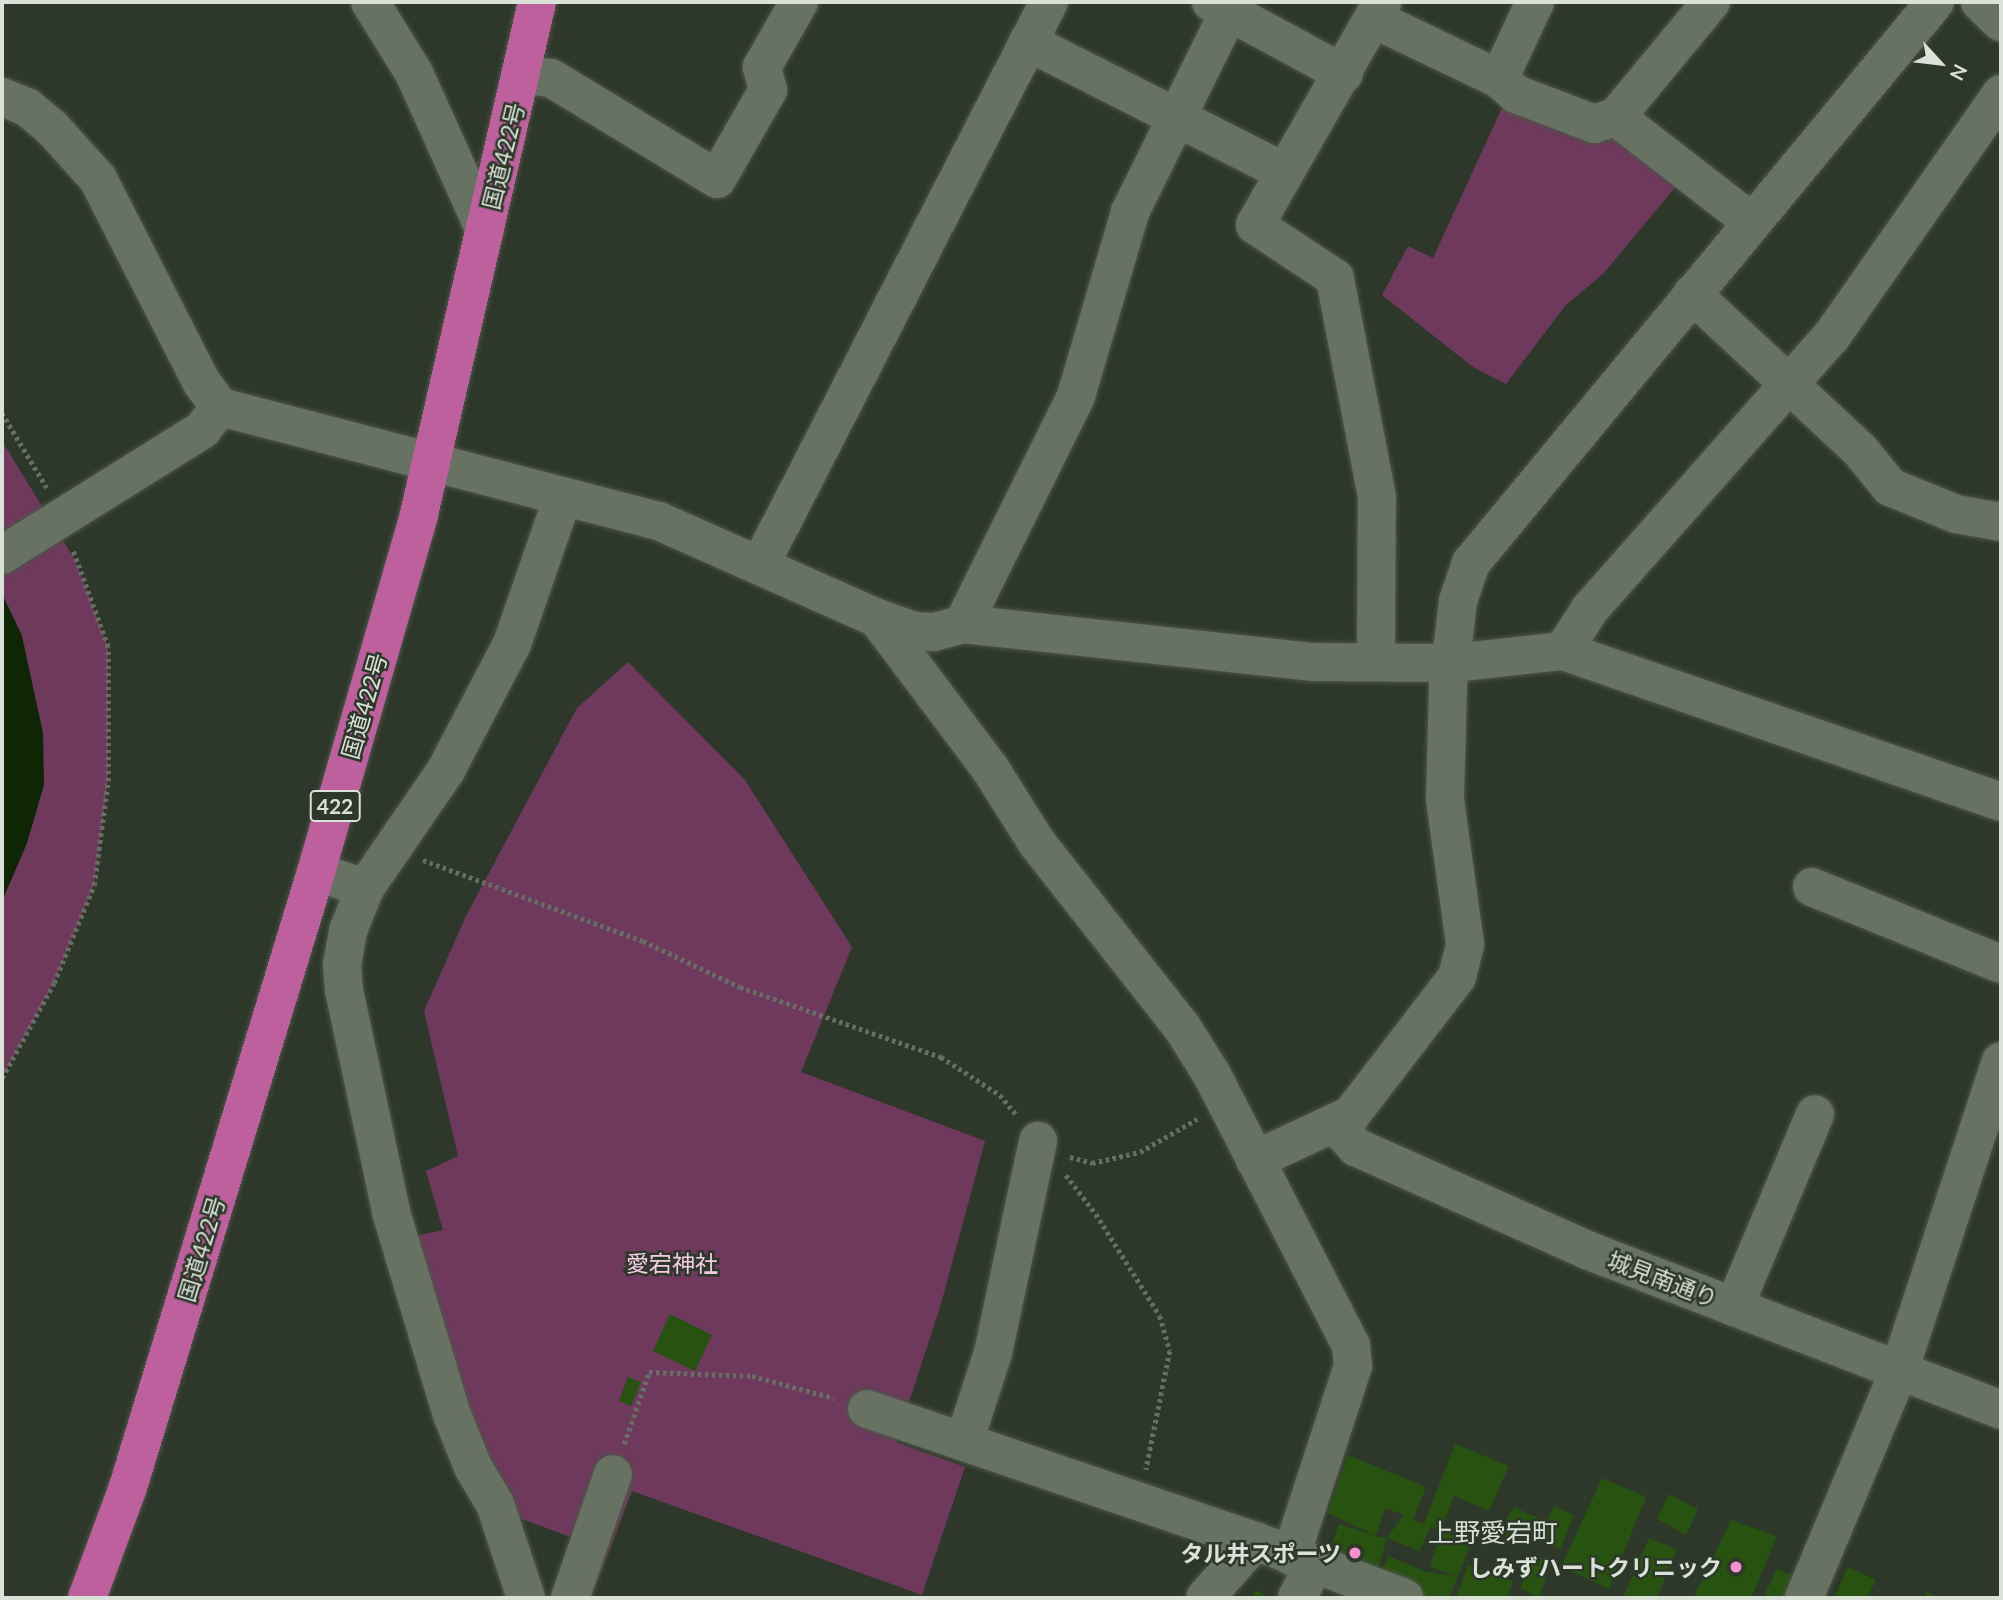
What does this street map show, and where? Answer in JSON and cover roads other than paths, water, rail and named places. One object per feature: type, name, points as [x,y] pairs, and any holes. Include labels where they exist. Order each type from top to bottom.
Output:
[{"type":"highway","name":"国道422号","points":[[87,1598],[128,1487],[316,872],[434,460],[523,75],[537,2]]},
{"type":"street","points":[[369,2],[414,73],[485,231]]},
{"type":"street","points":[[523,75],[551,78],[717,179],[768,90],[762,67],[799,2]]},
{"type":"street","points":[[760,565],[1049,2]]},
{"type":"street","points":[[1499,79],[1535,2]]},
{"type":"street","points":[[1376,661],[1377,497],[1335,278],[1255,225],[1344,74],[1378,10],[1499,79],[1516,94],[1594,124],[1616,117],[1711,2]]},
{"type":"street","points":[[1255,1160],[1336,1125],[1352,1115],[1437,1008],[1460,966],[1465,944],[1464,917],[1445,799],[1458,601],[1471,563],[1935,2]]},
{"type":"street","points":[[1980,2],[2001,22]]},
{"type":"street","points":[[963,624],[1076,396],[1130,212],[1176,117],[1225,5],[1344,74]]},
{"type":"street","points":[[1028,42],[1284,172]]},
{"type":"street","points":[[1563,651],[1590,609],[1831,337],[2001,94]]},
{"type":"street","points":[[2,97],[27,107],[53,129],[98,180],[202,383],[220,407],[434,460],[659,521],[877,618],[914,631],[934,632],[963,624],[1314,662],[1452,663],[1563,651],[2001,802]]},
{"type":"street","points":[[1616,117],[1752,222]]},
{"type":"street","points":[[1692,295],[1860,450],[1890,487],[1956,514],[2001,522]]},
{"type":"street","points":[[2,555],[59,523],[202,430],[220,407]]},
{"type":"street","points":[[526,1598],[495,1504],[472,1467],[452,1415],[391,1212],[344,990],[342,964],[348,931],[365,888],[446,770],[512,644],[563,497]]},
{"type":"street","points":[[877,618],[991,770],[1037,844],[1182,1027],[1226,1102],[1351,1345],[1353,1366],[1300,1573]]},
{"type":"street","points":[[316,872],[365,888]]},
{"type":"street","points":[[1812,887],[2001,964]]},
{"type":"street","points":[[1804,1598],[1899,1371],[2001,1065]]},
{"type":"street","points":[[1734,1307],[1815,1114]]},
{"type":"street","name":"城見南通り","points":[[1336,1125],[1356,1147],[1587,1250],[2001,1410]]},
{"type":"street","points":[[965,1439],[993,1353],[1038,1141]]},
{"type":"street","points":[[867,1409],[965,1439],[1255,1541],[1300,1573],[1404,1598]]},
{"type":"street","points":[[570,1598],[613,1474]]},
{"type":"street","points":[[1205,1598],[1255,1541]]},
{"type":"place","name":"タル井スポーツ","points":[[1355,1553]]},
{"type":"place","name":"しみずハートクリニック","points":[[1736,1567]]},
{"type":"district","name":"上野愛宕町","points":[[1493,1533]]},
{"type":"park label","name":"愛宕神社","points":[[672,1263]]}]
